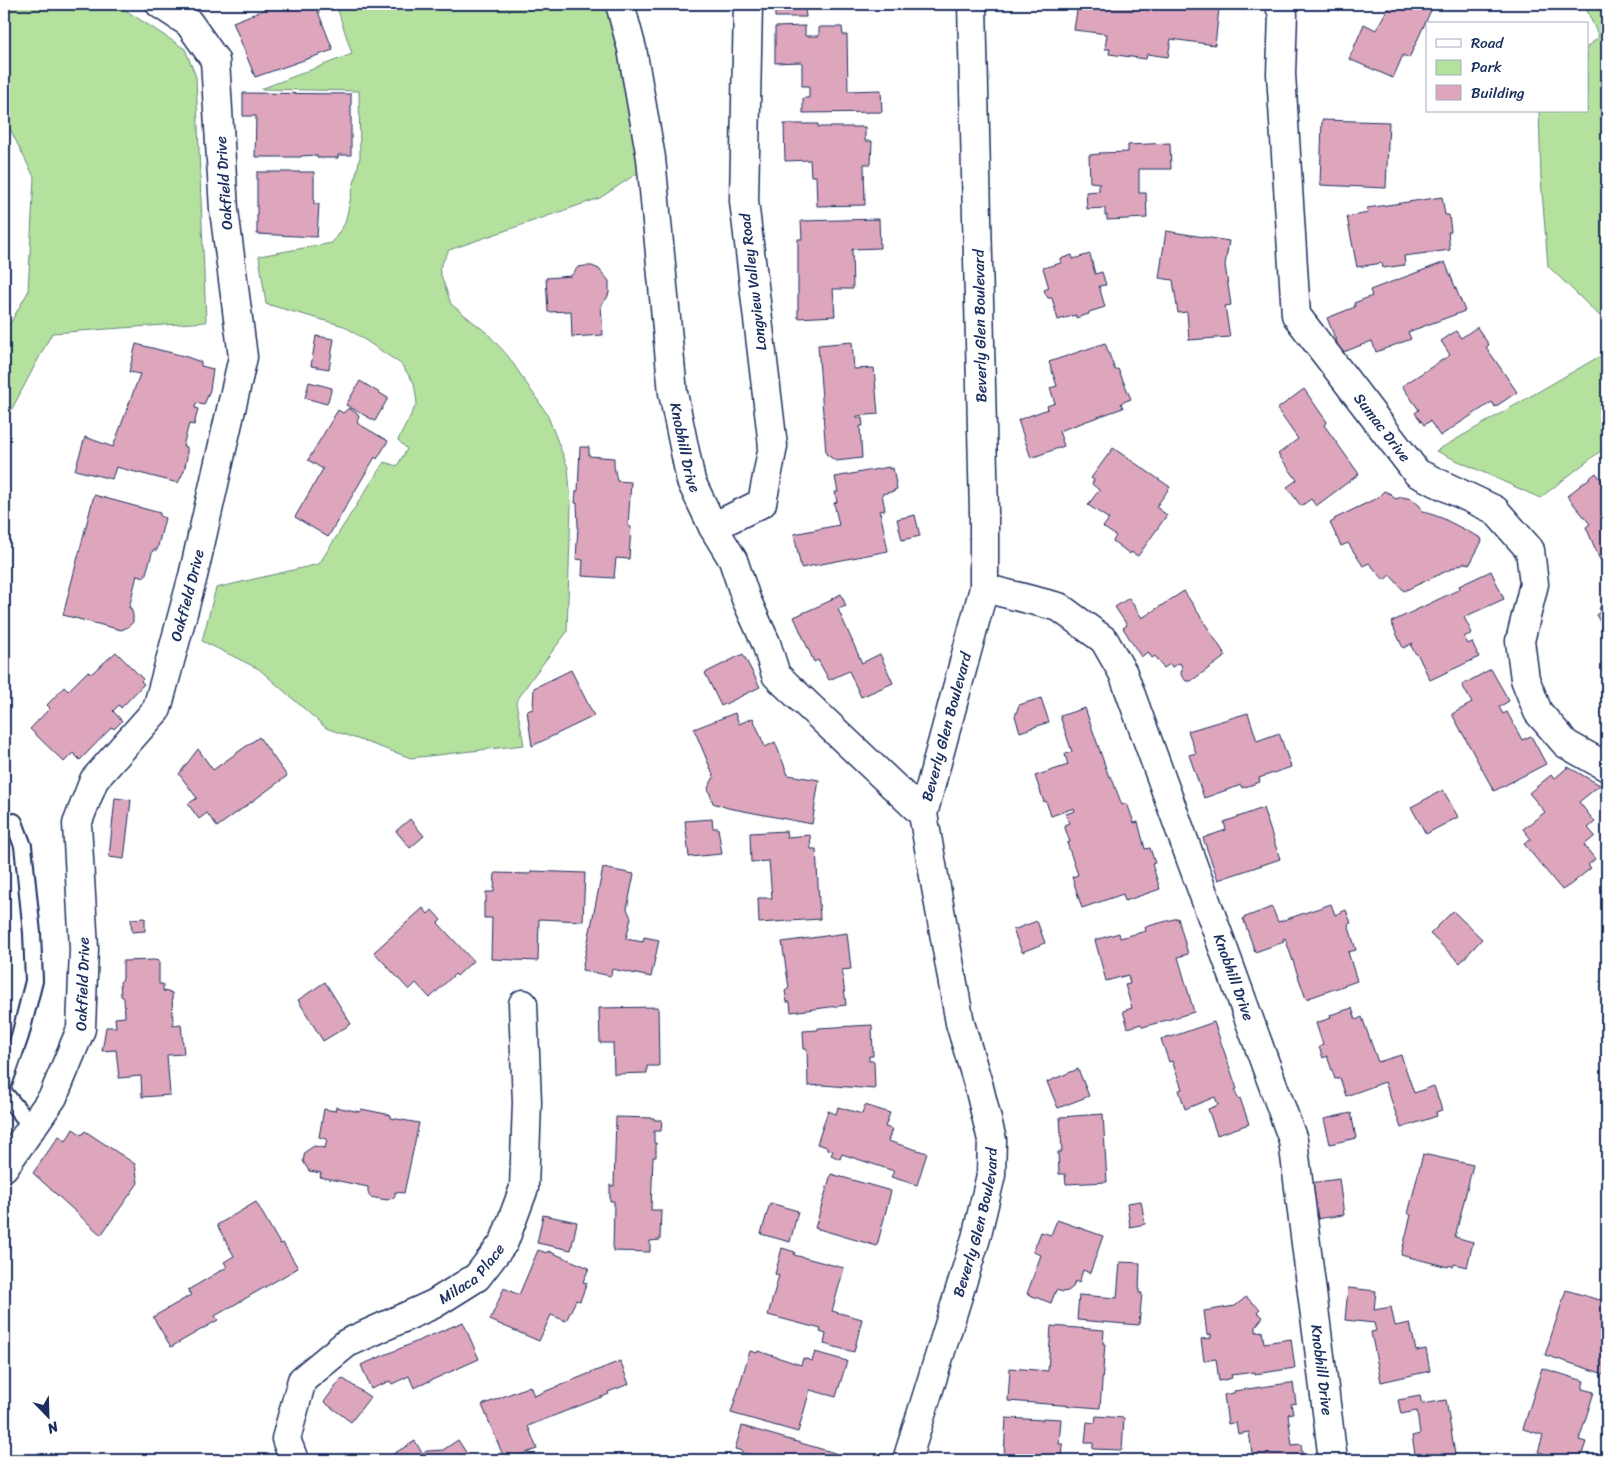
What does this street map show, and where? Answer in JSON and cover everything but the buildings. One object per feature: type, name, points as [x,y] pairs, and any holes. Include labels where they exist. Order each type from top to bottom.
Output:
[{"type":"street","name":"Oakfield Drive","points":[[4,1167],[53,1096],[80,1029],[84,949],[77,824],[94,780],[157,709],[193,576],[243,357],[224,210],[215,60],[189,23],[160,4]]},
{"type":"street","name":"Knobhill Drive","points":[[620,4],[632,48],[651,158],[673,392],[691,481],[712,527],[733,560],[746,599],[766,643],[776,675],[923,814]]},
{"type":"street","name":"Longview Valley Road","points":[[712,527],[762,503],[773,446],[744,201],[748,4]]},
{"type":"street","name":"Beverly Glen Boulevard","points":[[907,1460],[976,1238],[992,1166],[992,1140],[960,1023],[923,814],[984,588],[984,513],[972,4]]},
{"type":"street","name":"Sumac Drive","points":[[1279,4],[1283,14],[1281,74],[1296,315],[1417,473],[1495,510],[1530,550],[1534,584],[1520,640],[1524,679],[1538,712],[1566,744],[1607,767]]},
{"type":"street","name":"Knobhill Drive","points":[[984,588],[1059,607],[1104,640],[1123,673],[1293,1140],[1333,1460]]},
{"type":"street","name":"Milaca Place","points":[[294,1460],[286,1439],[302,1380],[347,1344],[434,1304],[477,1276],[504,1242],[524,1188],[527,1102],[523,1004]]},
{"type":"lane","points":[[4,1082],[20,1036],[34,981],[32,933],[23,846],[14,822]]},
{"type":"lane","points":[[4,1093],[32,1127]]},
{"type":"green space","points":[[4,4],[116,4],[185,49],[196,77],[206,322],[52,333],[4,424],[4,334],[28,292],[34,177],[4,117]]},
{"type":"green space","points":[[336,4],[613,4],[645,168],[600,198],[449,250],[439,269],[451,304],[487,333],[508,356],[547,414],[568,468],[571,504],[567,632],[516,702],[524,745],[411,758],[326,728],[259,669],[202,641],[216,588],[319,564],[384,462],[397,466],[407,449],[398,440],[417,403],[414,383],[401,364],[344,326],[266,304],[259,256],[332,243],[345,223],[360,157],[359,91],[261,89],[352,54]]},
{"type":"green space","points":[[1584,4],[1607,4],[1607,323],[1548,266],[1541,179],[1539,112],[1588,112],[1588,46],[1599,37]]},
{"type":"green space","points":[[1607,352],[1607,446],[1540,498],[1436,451]]}]
